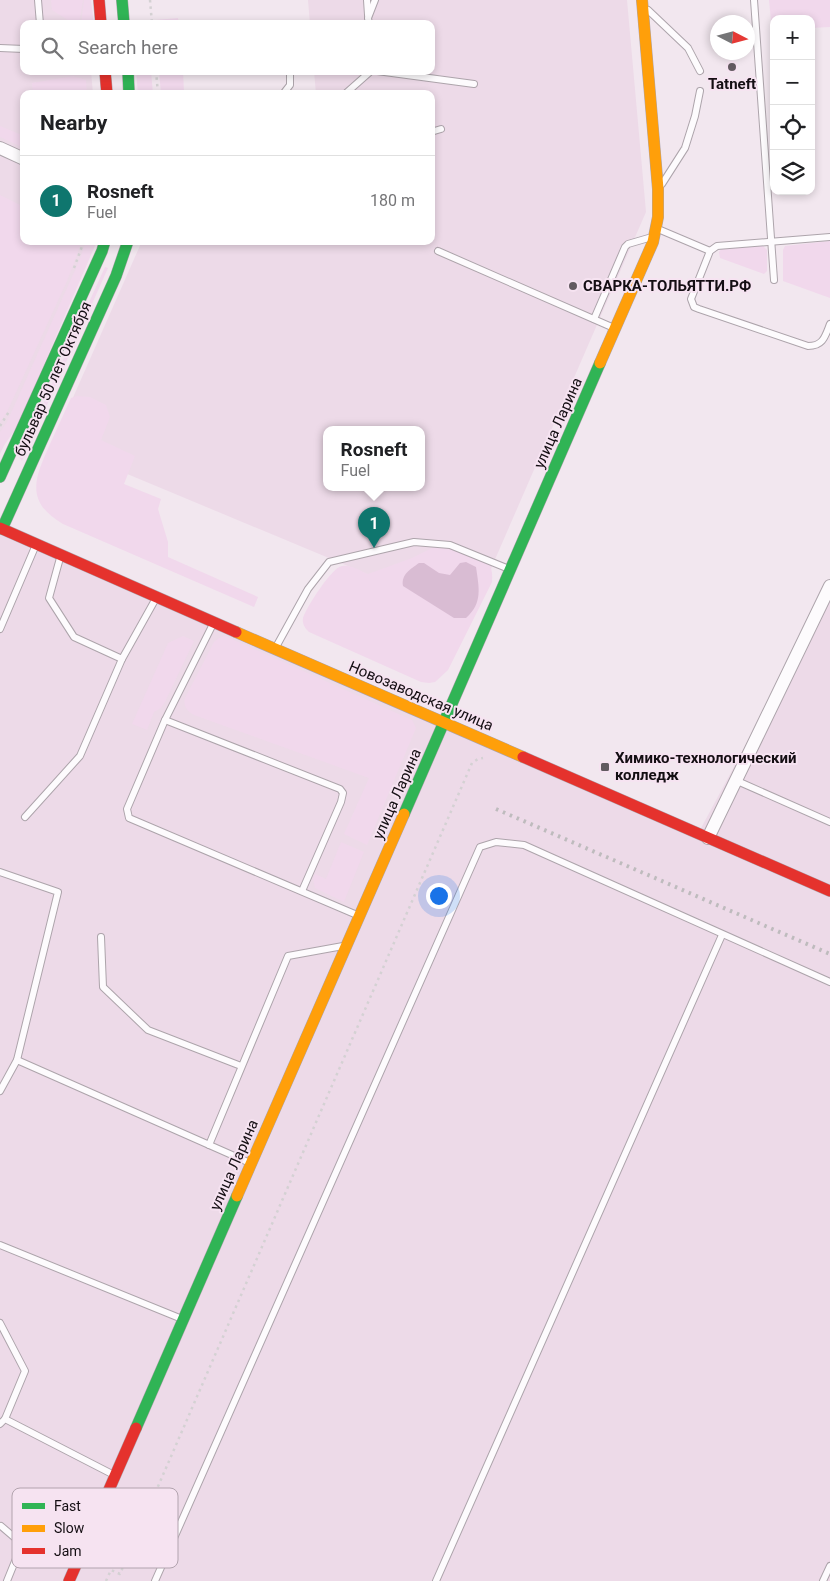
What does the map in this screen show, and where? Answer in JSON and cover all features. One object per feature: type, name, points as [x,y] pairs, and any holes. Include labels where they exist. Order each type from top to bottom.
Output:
[{"type":"main road","points":[[99,0],[101,20]]},
{"type":"main road","points":[[122,0],[124,20]]},
{"type":"main road","name":"улица Ларина","points":[[109,1488],[445,722],[656,232],[658,190],[642,2]]},
{"type":"main road","points":[[105,75],[107,90]]},
{"type":"main road","points":[[128,75],[130,90]]},
{"type":"main road","name":"бульвар 50 лет Октября","points":[[0,477],[103,245]]},
{"type":"main road","name":"бульвар 50 лет Октября","points":[[1,528],[116,276],[127,245]]},
{"type":"main road","points":[[10,455],[10,464],[13,469],[18,472],[30,467]]},
{"type":"main road","name":"Новозаводская улица","points":[[1,528],[214,623],[830,891]]},
{"type":"main road","name":"улица Ларина","points":[[69,1581],[75,1568]]},
{"type":"street","points":[[0,148],[20,156]]},
{"type":"street","points":[[708,838],[830,586]]},
{"type":"lane","points":[[38,0],[40,20]]},
{"type":"lane","points":[[367,0],[368,20]]},
{"type":"lane","points":[[368,20],[374,0]]},
{"type":"lane","points":[[754,0],[774,280]]},
{"type":"lane","points":[[642,2],[688,48],[700,71]]},
{"type":"lane","points":[[0,48],[20,48]]},
{"type":"lane","points":[[286,90],[290,85],[290,75]]},
{"type":"lane","points":[[350,90],[366,75]]},
{"type":"lane","points":[[407,75],[474,84]]},
{"type":"lane","points":[[658,190],[685,148],[695,116],[700,91]]},
{"type":"lane","points":[[435,131],[441,129]]},
{"type":"lane","points":[[594,319],[628,244],[656,232],[710,251]]},
{"type":"lane","points":[[830,238],[722,244],[710,251],[691,299],[694,307],[808,346],[818,345],[822,342],[830,324]]},
{"type":"lane","points":[[438,251],[616,328]]},
{"type":"lane","points":[[274,649],[308,589],[329,562],[414,542],[450,545],[510,570]]},
{"type":"lane","points":[[0,629],[36,544]]},
{"type":"lane","points":[[61,555],[49,598],[74,637],[122,659]]},
{"type":"lane","points":[[25,817],[80,756],[122,659],[156,597]]},
{"type":"lane","points":[[214,623],[165,720],[126,809],[127,816],[360,916]]},
{"type":"lane","points":[[165,720],[340,789],[342,793],[341,802],[302,891]]},
{"type":"lane","points":[[735,780],[830,822]]},
{"type":"lane","points":[[178,1529],[480,847],[496,842],[524,845],[830,982]]},
{"type":"lane","points":[[0,872],[58,892],[17,1060],[0,1091]]},
{"type":"lane","points":[[436,1581],[722,935]]},
{"type":"lane","points":[[100,937],[103,987],[148,1030],[241,1066]]},
{"type":"lane","points":[[209,1145],[288,956],[347,946]]},
{"type":"lane","points":[[17,1060],[251,1164]]},
{"type":"lane","points":[[0,1245],[183,1320]]},
{"type":"lane","points":[[0,1323],[25,1371],[2,1421],[115,1475]]},
{"type":"lane","points":[[1,1526],[12,1535]]},
{"type":"lane","points":[[823,1581],[830,1566]]},
{"type":"lane","points":[[8,1581],[13,1568]]},
{"type":"lane","points":[[155,1581],[161,1568]]},
{"type":"path","points":[[150,0],[152,20]]},
{"type":"path","points":[[156,75],[158,90]]},
{"type":"path","points":[[157,1488],[472,763],[483,758]]},
{"type":"path","points":[[106,1581],[111,1570],[120,1574],[123,1568]]},
{"type":"shaded area","points":[[0,0],[86,0],[87,20],[20,20],[20,75],[91,75],[93,90],[20,90],[20,245],[94,245],[0,454]]},
{"type":"shaded area","points":[[51,0],[83,0],[80,20],[68,20],[52,10]]},
{"type":"shaded area","points":[[84,0],[91,0],[94,20],[82,20]]},
{"type":"shaded area","points":[[308,0],[627,0],[646,212],[470,617],[53,443],[140,245],[435,245],[435,90],[316,90],[314,75],[435,75],[435,20],[310,20]]},
{"type":"shaded area","points":[[769,0],[830,0],[830,27],[815,28],[815,15],[770,15]]},
{"type":"shaded area","points":[[178,18],[178,20],[155,20]]},
{"type":"shaded area","points":[[136,75],[151,75],[153,90],[138,90]]},
{"type":"shaded area","points":[[159,75],[183,75],[184,90],[161,90]]},
{"type":"shaded area","points":[[73,76],[86,80],[87,90],[33,90],[32,83]]},
{"type":"shaded area","points":[[0,126],[20,134],[20,146],[0,137]]},
{"type":"shaded area","points":[[0,195],[20,205],[20,245],[80,245],[67,281],[7,412],[0,422]]},
{"type":"shaded area","points":[[830,241],[830,298],[783,281],[783,250],[785,246]]},
{"type":"shaded area","points":[[85,245],[95,245],[17,427],[0,451],[0,432],[7,422]]},
{"type":"shaded area","points":[[763,246],[767,250],[767,271],[764,274],[720,258],[719,252],[722,248]]},
{"type":"shaded area","points":[[105,267],[108,268],[22,461],[19,457]]},
{"type":"shaded area","points":[[77,396],[90,397],[106,405],[110,417],[101,440],[135,456],[124,484],[161,499],[158,509],[168,542],[168,557],[258,597],[254,607],[63,524],[42,507],[36,488],[40,468],[71,398]]},
{"type":"shaded area","points":[[0,528],[830,892],[830,1581],[0,1581]]},
{"type":"shaded area","points":[[455,545],[476,553],[487,561],[492,573],[492,582],[448,670],[435,682],[421,682],[309,632],[304,626],[303,618],[309,606],[326,580],[338,568],[348,566],[368,574],[412,558],[436,546]]},
{"type":"shaded area","points":[[466,562],[476,567],[479,588],[475,607],[466,618],[454,618],[403,586],[405,575],[419,563],[424,563],[439,573],[450,575],[460,563]]},
{"type":"shaded area","points":[[830,590],[830,887],[700,830]]},
{"type":"shaded area","points":[[183,636],[194,641],[165,702],[161,708],[154,712],[147,730],[132,724],[168,643]]},
{"type":"shaded area","points":[[225,636],[412,720],[416,728],[367,845],[344,834],[369,778],[194,715],[186,708],[185,698],[214,642]]},
{"type":"shaded area","points":[[341,842],[364,852],[344,902],[315,888],[313,879],[315,874],[326,879]]},
{"type":"railway","points":[[496,809],[830,954]]},
{"type":"traffic: fast","points":[[122,0],[124,20]]},
{"type":"traffic: fast","points":[[128,75],[129,90]]},
{"type":"traffic: fast","points":[[0,477],[104,245]]},
{"type":"traffic: fast","points":[[2,529],[116,276],[127,245]]},
{"type":"traffic: fast","points":[[404,814],[600,363]]},
{"type":"traffic: fast","points":[[136,1428],[237,1196]]},
{"type":"traffic: slow","points":[[600,363],[653,242],[658,217],[658,189],[642,0]]},
{"type":"traffic: slow","points":[[236,632],[523,757]]},
{"type":"traffic: slow","points":[[237,1196],[404,814]]},
{"type":"traffic: jam","points":[[99,0],[101,20]]},
{"type":"traffic: jam","points":[[105,75],[107,90]]},
{"type":"traffic: jam","points":[[0,528],[236,632]]},
{"type":"traffic: jam","points":[[523,757],[830,891]]},
{"type":"traffic: jam","points":[[110,1488],[136,1428]]},
{"type":"traffic: jam","points":[[69,1581],[75,1568]]},
{"type":"place","name":"Tatneft","points":[[732,67]]},
{"type":"place","name":"СВАРКА-ТОЛЬЯТТИ.РФ","points":[[573,286]]},
{"type":"place","name":"Rosneft","points":[[374,548]]},
{"type":"place","name":"Химико-технологический колледж","points":[[605,767]]}]
